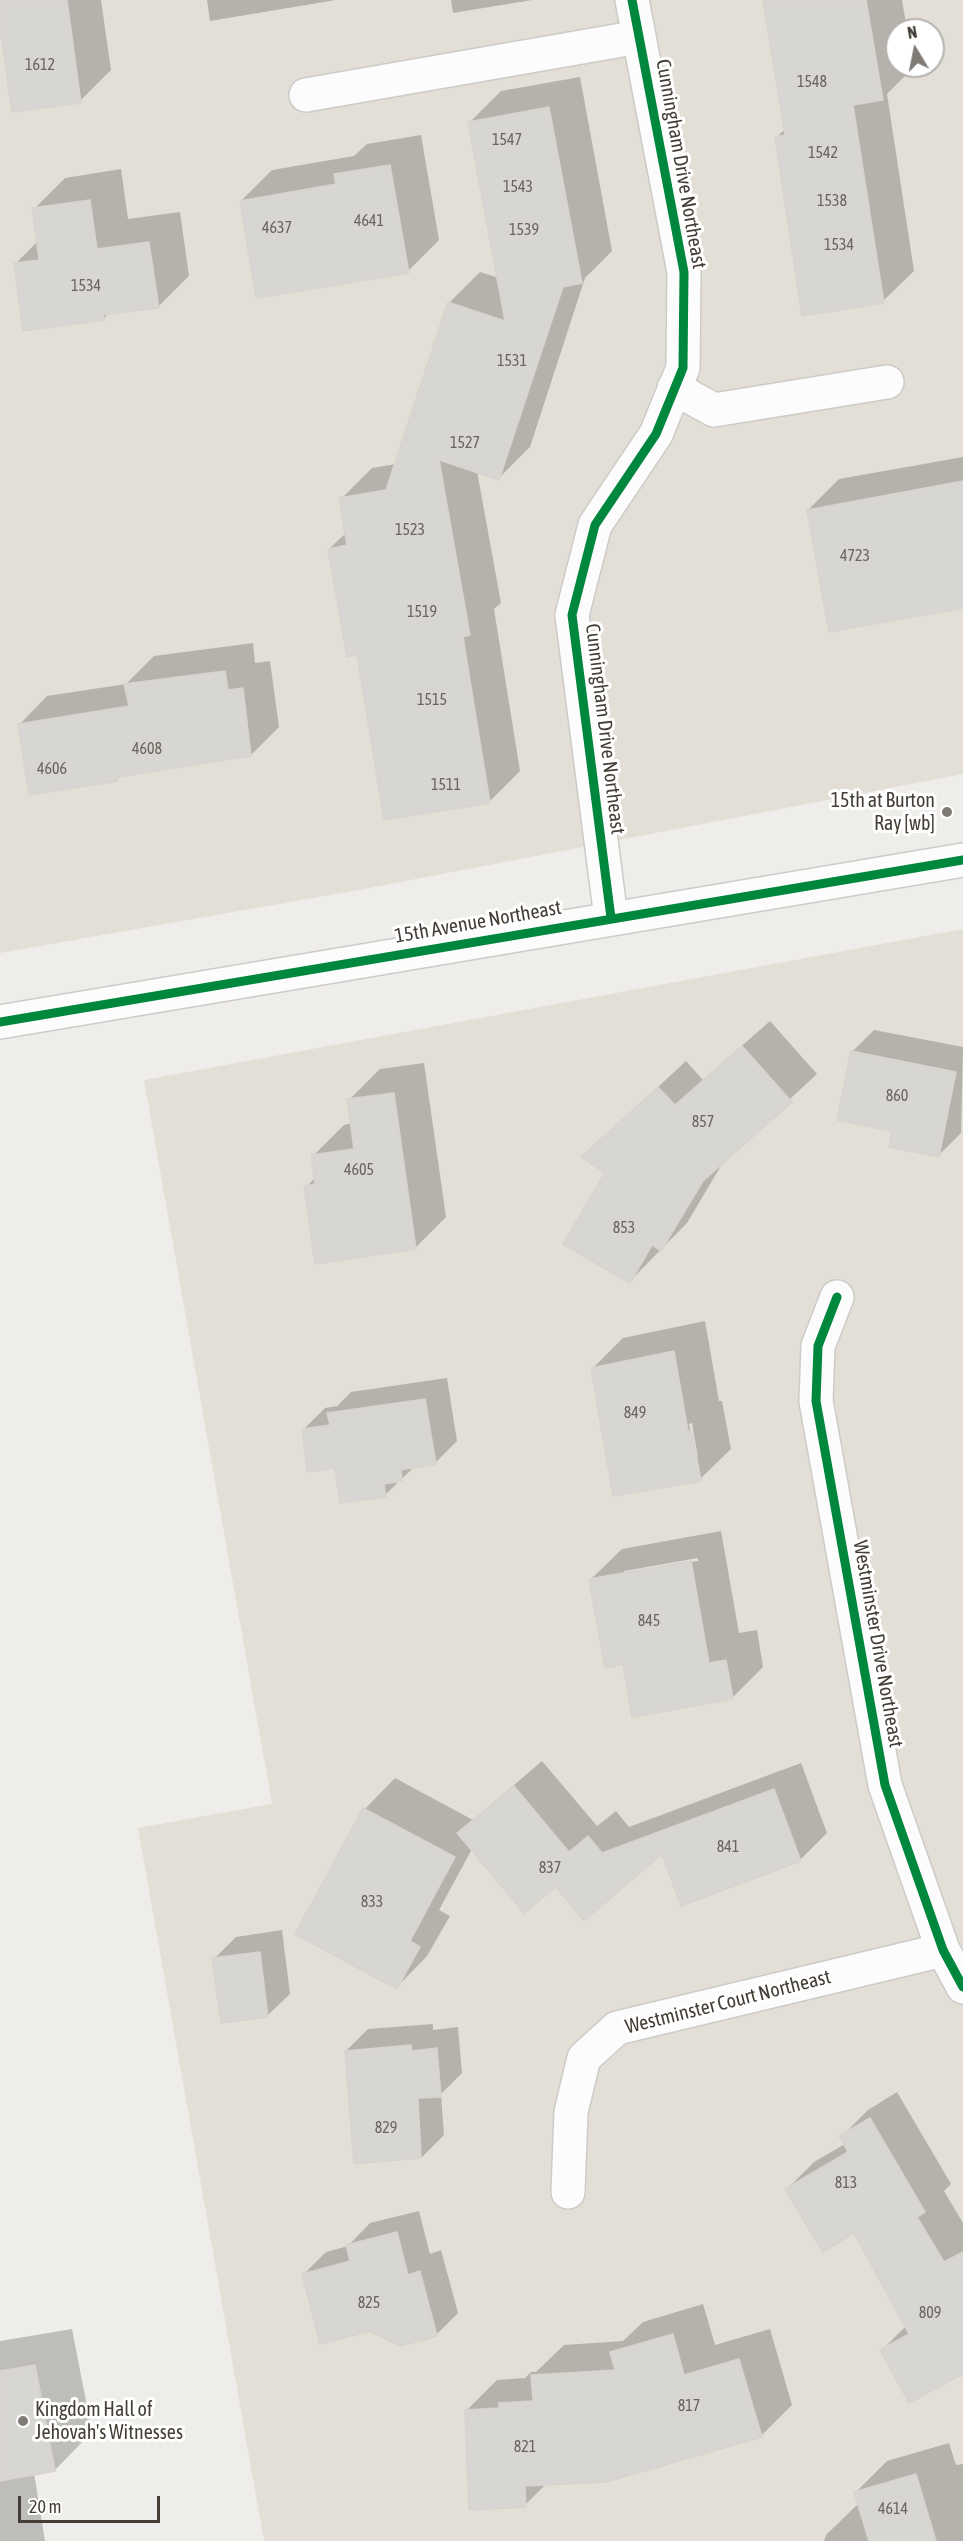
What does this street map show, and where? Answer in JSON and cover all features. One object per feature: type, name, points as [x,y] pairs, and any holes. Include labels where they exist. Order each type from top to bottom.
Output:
[{"type":"street","name":"Cunningham Drive Northeast","points":[[611,918],[572,615],[595,525],[656,434],[683,368],[684,272],[632,0]]},
{"type":"street","points":[[306,95],[639,37]]},
{"type":"street","points":[[674,388],[714,410],[887,382]]},
{"type":"street","name":"15th Avenue Northeast","points":[[0,1022],[963,860]]},
{"type":"street","name":"Westminster Drive Northeast","points":[[837,1297],[818,1346],[816,1401],[885,1785],[943,1950],[963,1987]]},
{"type":"street","name":"Westminster Court Northeast","points":[[568,2192],[571,2112],[584,2058],[617,2028],[943,1950]]},
{"type":"shaded area","points":[[0,0],[963,0],[963,774],[364,889],[0,953]]},
{"type":"shaded area","points":[[963,929],[963,2541],[264,2541],[138,1828],[272,1804],[144,1080]]},
{"type":"building","points":[[0,0],[67,0],[81,103],[12,112],[0,27]]},
{"type":"building","points":[[763,0],[866,0],[883,100],[853,105],[884,303],[802,316],[775,137],[785,135]]},
{"type":"building","points":[[549,107],[582,283],[563,287],[499,480],[439,460],[470,635],[463,637],[490,803],[384,820],[357,655],[347,657],[328,549],[347,545],[339,498],[386,490],[448,302],[505,321],[468,122]]},
{"type":"building","points":[[390,165],[409,273],[256,298],[240,201],[336,184],[334,174]]},
{"type":"building","points":[[90,200],[97,249],[149,242],[159,308],[103,315],[104,320],[23,331],[14,263],[39,260],[32,208]]},
{"type":"building","points":[[963,481],[963,608],[829,632],[807,510]]},
{"type":"building","points":[[225,671],[228,690],[243,688],[251,756],[117,777],[118,781],[29,795],[18,724],[129,706],[124,684]]},
{"type":"building","points":[[742,1046],[792,1102],[703,1181],[661,1251],[652,1245],[630,1283],[563,1244],[605,1173],[581,1157],[658,1087],[675,1105]]},
{"type":"building","points":[[851,1051],[956,1072],[939,1157],[889,1147],[892,1131],[837,1120]]},
{"type":"building","points":[[394,1093],[416,1249],[315,1264],[304,1186],[315,1184],[311,1155],[354,1149],[347,1099]]},
{"type":"building","points":[[674,1351],[688,1431],[692,1431],[701,1481],[613,1496],[591,1368]]},
{"type":"building","points":[[425,1399],[436,1464],[401,1470],[402,1481],[384,1484],[386,1497],[340,1503],[335,1468],[307,1472],[302,1429],[330,1425],[327,1413]]},
{"type":"building","points":[[691,1561],[709,1663],[726,1660],[733,1699],[632,1717],[623,1664],[605,1668],[589,1579]]},
{"type":"building","points":[[514,1786],[569,1852],[588,1836],[602,1853],[774,1789],[801,1861],[681,1906],[662,1854],[584,1921],[556,1887],[524,1913],[457,1833]]},
{"type":"building","points":[[363,1808],[455,1857],[410,1941],[420,1947],[397,1989],[295,1934]]},
{"type":"building","points":[[260,1952],[268,2017],[221,2023],[212,1958]]},
{"type":"building","points":[[411,2045],[412,2051],[437,2048],[441,2097],[418,2098],[421,2158],[354,2164],[345,2051]]},
{"type":"building","points":[[870,2118],[925,2212],[917,2217],[944,2262],[963,2252],[963,2374],[909,2403],[880,2350],[909,2334],[854,2233],[823,2252],[785,2189],[848,2152],[839,2136]]},
{"type":"building","points":[[397,2232],[408,2275],[420,2271],[437,2336],[400,2346],[370,2331],[320,2344],[302,2274],[350,2261],[346,2245]]},
{"type":"building","points":[[673,2334],[684,2375],[739,2359],[762,2437],[606,2482],[525,2486],[526,2507],[469,2510],[465,2410],[499,2408],[499,2403],[533,2401],[531,2375],[615,2370],[610,2352]]},
{"type":"building","name":"Kingdom Hall of Jehovah's Witnesses","points":[[35,2365],[55,2471],[0,2481],[0,2371]]},
{"type":"building","points":[[916,2474],[936,2541],[869,2541],[854,2492]]},
{"type":"cycle path","points":[[611,918],[572,615],[595,525],[656,434],[683,368],[684,272],[632,0]]},
{"type":"cycle path","points":[[0,1022],[963,860]]},
{"type":"cycle path","points":[[837,1297],[818,1346],[816,1401],[885,1785],[943,1950],[963,1987]]},
{"type":"place","name":"15th at Burton Ray [wb]","points":[[947,812]]},
{"type":"place","name":"Kingdom Hall of Jehovah's Witnesses","points":[[23,2421]]}]
